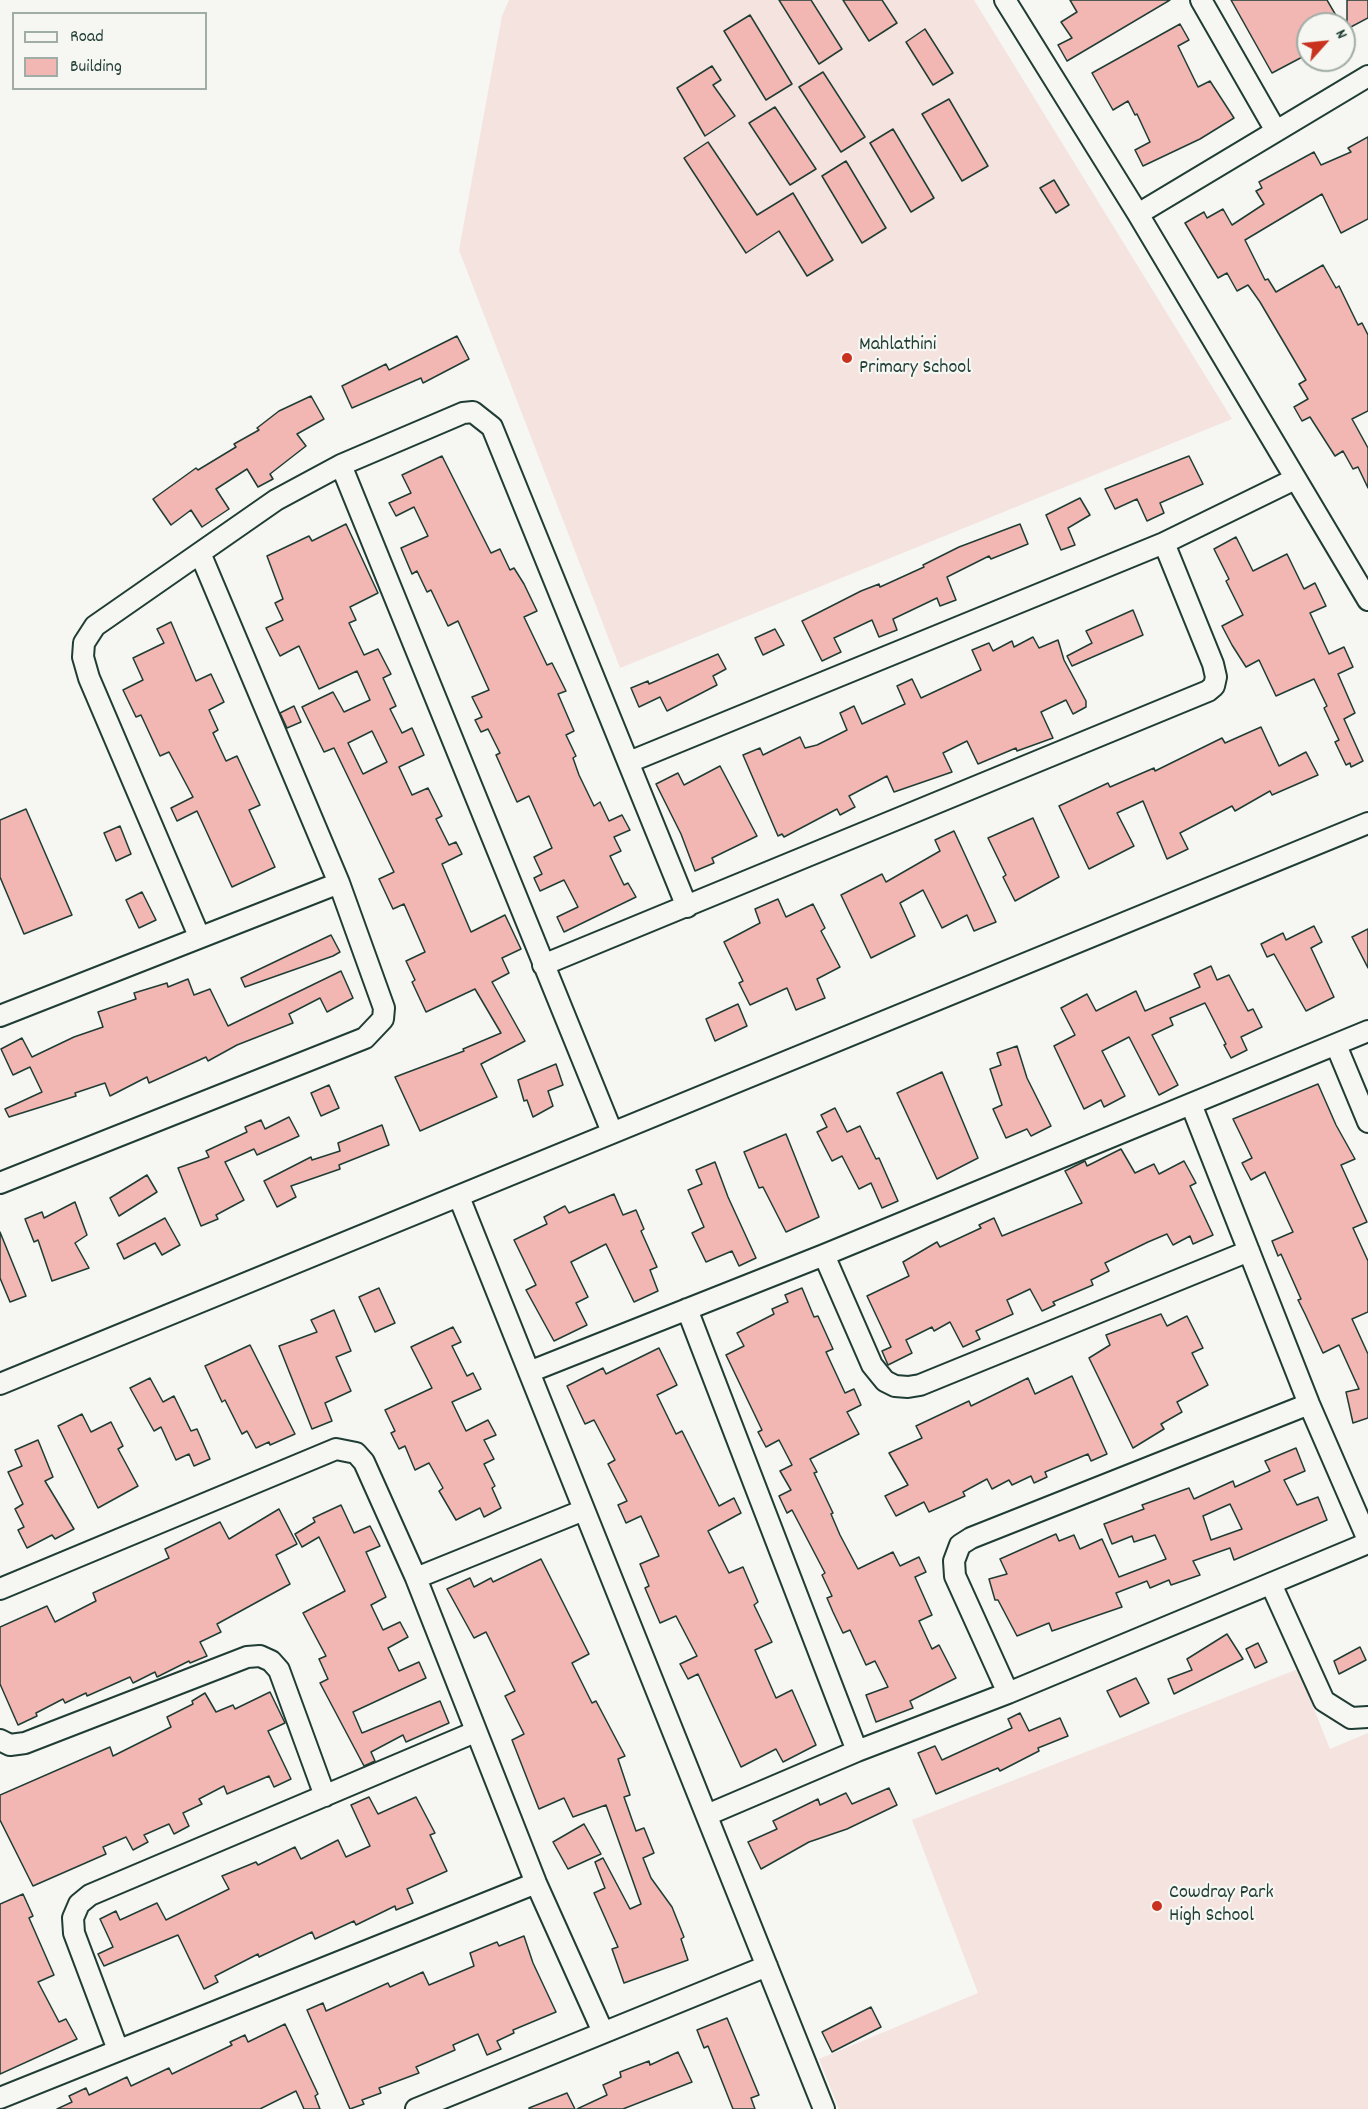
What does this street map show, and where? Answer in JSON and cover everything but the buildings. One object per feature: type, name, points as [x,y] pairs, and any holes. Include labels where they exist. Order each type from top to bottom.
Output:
[{"type":"street","points":[[1005,0],[1138,214],[1368,600]]},
{"type":"street","points":[[1201,0],[1275,131]]},
{"type":"street","points":[[1138,214],[1368,76]]},
{"type":"street","points":[[199,936],[89,678],[83,657],[84,643],[95,626],[276,500],[341,465],[463,412],[473,412],[492,427],[687,907]]},
{"type":"street","points":[[341,465],[612,1131]]},
{"type":"street","points":[[629,762],[1164,543],[1295,479]]},
{"type":"street","points":[[543,965],[1208,691],[1214,686],[1216,677],[1164,543]]},
{"type":"street","points":[[0,1183],[365,1038],[377,1028],[383,1019],[384,1008],[339,883],[200,553]]},
{"type":"street","points":[[0,1384],[459,1197],[612,1131],[919,1009],[1368,823]]},
{"type":"street","points":[[0,1016],[339,883]]},
{"type":"street","points":[[529,1372],[824,1255],[1368,1031]]},
{"type":"street","points":[[1336,1045],[1368,1122]]},
{"type":"street","points":[[707,1815],[857,1751],[1008,1693],[1271,1584],[1368,1541],[1309,1404],[1191,1104]]},
{"type":"street","points":[[459,1197],[825,2109]]},
{"type":"street","points":[[824,1255],[872,1365],[885,1381],[895,1386],[908,1387],[920,1385],[1249,1251]]},
{"type":"street","points":[[687,1309],[857,1751]]},
{"type":"street","points":[[1008,1693],[955,1576],[954,1562],[960,1545],[971,1538],[1309,1404]]},
{"type":"street","points":[[0,1589],[336,1449],[356,1453],[364,1462],[416,1578],[536,1883],[603,2032]]},
{"type":"street","points":[[416,1578],[584,1510]]},
{"type":"street","points":[[1271,1584],[1324,1701],[1351,1718],[1368,1717]]},
{"type":"street","points":[[0,1740],[10,1744],[25,1743],[247,1657],[260,1656],[271,1660],[279,1670],[325,1796]]},
{"type":"street","points":[[118,2050],[74,1933],[73,1918],[79,1904],[90,1895],[475,1731]]},
{"type":"street","points":[[0,2098],[536,1883]]},
{"type":"street","points":[[426,2107],[767,1966]]},
{"type":"shaded area","name":"Mahlathini Primary School","points":[[509,0],[974,0],[1232,419],[620,668],[459,250],[502,16]]},
{"type":"shaded area","name":"Cowdray Park High School","points":[[1298,1669],[1330,1749],[1368,1733],[1368,2109],[839,2109],[819,2059],[978,1993],[912,1820]]},
{"type":"place","name":"Mahlathini Primary School","points":[[847,358]]},
{"type":"place","name":"Cowdray Park High School","points":[[1157,1906]]}]
